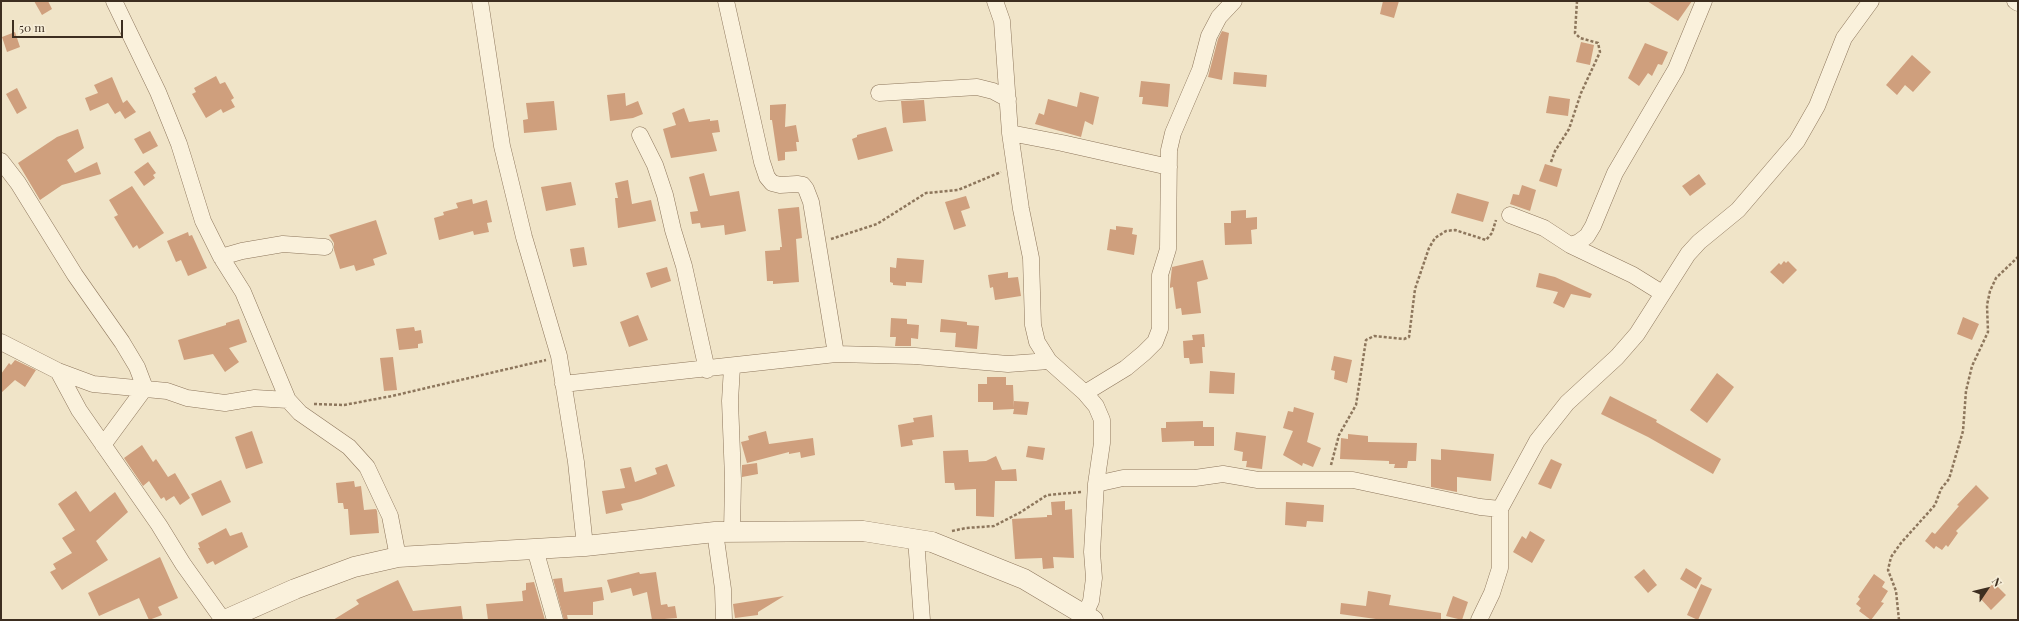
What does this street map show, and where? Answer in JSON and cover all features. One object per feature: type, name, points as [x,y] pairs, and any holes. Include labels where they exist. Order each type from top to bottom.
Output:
[{"type":"street","points":[[114,1],[158,92],[179,144],[203,221],[221,257],[243,292],[288,400],[300,413],[349,447],[367,468],[390,516],[398,557]]},
{"type":"street","points":[[480,1],[502,146],[524,237],[558,356],[564,384],[576,462],[584,546]]},
{"type":"street","points":[[726,1],[762,162],[767,176],[772,183],[780,185],[797,184],[806,189],[811,202],[836,354]]},
{"type":"street","points":[[58,371],[79,410],[159,525],[183,564],[224,620],[295,589],[354,567],[398,557],[584,546],[723,532],[863,531],[932,542],[1024,579],[1089,617],[1094,578],[1092,552],[1096,487],[1102,443],[1102,420],[1096,406],[1085,392],[1049,361],[1037,342],[1033,325],[1031,258],[1020,209],[1010,133],[1002,21],[995,1]]},
{"type":"street","points":[[1085,392],[1126,368],[1156,342],[1160,329],[1160,275],[1168,249],[1169,150],[1173,133],[1200,70],[1209,36],[1219,17],[1234,1]]},
{"type":"street","points":[[1570,245],[1579,242],[1587,236],[1593,226],[1615,173],[1676,69],[1704,1]]},
{"type":"street","points":[[1479,620],[1492,593],[1500,568],[1500,509],[1537,441],[1552,419],[1622,351],[1648,319],[1662,293],[1688,254],[1699,242],[1738,210],[1797,141],[1817,106],[1844,38],[1871,1]]},
{"type":"street","points":[[879,93],[977,87],[993,91],[1008,99]]},
{"type":"street","points":[[1010,133],[1169,167]]},
{"type":"street","points":[[640,134],[655,165],[665,195],[673,230],[684,266],[707,370]]},
{"type":"street","points":[[1,161],[18,183],[75,275],[122,342],[137,367],[145,388]]},
{"type":"street","points":[[1510,215],[1544,228],[1570,245],[1633,275],[1662,293]]},
{"type":"street","points":[[221,257],[242,251],[283,244],[325,247]]},
{"type":"street","points":[[1,342],[58,371],[93,384],[167,391],[187,398],[225,403],[256,398],[288,400]]},
{"type":"street","points":[[564,384],[707,370],[836,354],[915,356],[1008,364],[1049,361]]},
{"type":"street","points":[[724,620],[723,532],[733,479],[730,401],[732,367]]},
{"type":"street","points":[[103,445],[145,388]]},
{"type":"street","points":[[1096,487],[1123,478],[1195,478],[1223,474],[1258,480],[1353,480],[1500,509]]},
{"type":"street","points":[[916,539],[922,620]]},
{"type":"street","points":[[535,549],[555,620]]},
{"type":"path","points":[[1551,162],[1555,151],[1569,129],[1581,93],[1600,52],[1598,43],[1580,38],[1575,33],[1577,1]]},
{"type":"path","points":[[818,244],[877,224],[926,193],[958,190],[1014,166]]},
{"type":"path","points":[[1327,479],[1339,435],[1356,405],[1366,340],[1374,336],[1404,340],[1409,337],[1415,289],[1429,248],[1435,238],[1446,231],[1455,230],[1486,240],[1492,233],[1497,217],[1502,214],[1510,215]]},
{"type":"path","points":[[1899,620],[1896,591],[1888,570],[1891,557],[1901,543],[1935,505],[1941,489],[1949,479],[1963,431],[1966,391],[1972,366],[1988,332],[1987,305],[1990,291],[1996,278],[2018,257]]},
{"type":"path","points":[[288,400],[304,404],[344,405],[392,396],[558,356]]},
{"type":"path","points":[[949,532],[966,528],[1000,524],[1047,495],[1096,487]]},
{"type":"building","points":[[34,1],[48,1],[52,9],[42,15]]},
{"type":"building","points":[[1383,1],[1399,1],[1394,18],[1380,14]]},
{"type":"building","points":[[1647,1],[1692,1],[1678,21]]},
{"type":"building","points":[[1222,31],[1229,33],[1222,80],[1208,77],[1218,39]]},
{"type":"building","points":[[15,32],[20,47],[7,52],[2,37]]},
{"type":"building","points":[[1581,42],[1594,45],[1590,65],[1576,62]]},
{"type":"building","points":[[1645,43],[1668,52],[1662,65],[1658,64],[1652,76],[1648,73],[1639,86],[1628,78]]},
{"type":"building","points":[[1912,55],[1931,72],[1913,92],[1905,85],[1897,95],[1886,85]]},
{"type":"building","points":[[1234,72],[1267,75],[1266,87],[1233,84]]},
{"type":"building","points":[[216,76],[220,84],[225,82],[234,98],[231,100],[235,107],[223,113],[221,109],[206,118],[192,94],[196,92],[194,88]]},
{"type":"building","points":[[112,77],[123,103],[127,100],[136,112],[125,119],[120,111],[115,114],[108,103],[90,111],[85,98],[98,93],[94,85]]},
{"type":"building","points":[[1141,81],[1170,84],[1168,107],[1142,104],[1143,97],[1139,97]]},
{"type":"building","points":[[17,88],[27,108],[17,114],[6,94]]},
{"type":"building","points":[[1080,92],[1099,97],[1093,125],[1085,121],[1081,137],[1035,124],[1039,113],[1044,115],[1048,99],[1077,107]]},
{"type":"building","points":[[625,93],[626,106],[638,101],[643,114],[633,118],[610,121],[607,95]]},
{"type":"building","points":[[1549,96],[1570,99],[1568,116],[1546,113]]},
{"type":"building","points":[[924,100],[926,121],[903,123],[901,101]]},
{"type":"building","points":[[554,101],[557,130],[524,133],[523,120],[528,119],[526,103]]},
{"type":"building","points":[[786,104],[785,127],[796,125],[799,142],[796,142],[797,151],[785,152],[785,160],[778,161],[772,120],[770,120],[770,105]]},
{"type":"building","points":[[684,108],[689,122],[710,119],[710,121],[718,120],[720,132],[712,133],[717,151],[671,158],[663,129],[676,125],[672,113]]},
{"type":"building","points":[[886,127],[893,151],[858,160],[852,139],[857,137],[857,135]]},
{"type":"building","points":[[78,129],[84,148],[67,160],[75,173],[97,162],[101,174],[62,185],[40,200],[18,163],[57,137]]},
{"type":"building","points":[[150,131],[158,146],[143,154],[134,139]]},
{"type":"building","points":[[148,162],[156,173],[153,175],[155,178],[144,186],[134,172]]},
{"type":"building","points":[[1545,164],[1562,169],[1557,187],[1539,181]]},
{"type":"building","points":[[704,173],[710,196],[739,191],[746,231],[725,235],[724,225],[701,228],[700,223],[692,224],[690,212],[698,211],[689,177]]},
{"type":"building","points":[[1699,174],[1706,184],[1690,196],[1682,186]]},
{"type":"building","points":[[628,180],[632,204],[651,200],[656,221],[618,228],[615,198],[618,198],[615,183]]},
{"type":"building","points":[[571,182],[576,205],[546,211],[541,187]]},
{"type":"building","points":[[1522,185],[1536,190],[1530,211],[1510,204],[1513,194],[1519,195]]},
{"type":"building","points":[[132,186],[164,233],[139,249],[137,245],[133,248],[114,217],[118,215],[109,200]]},
{"type":"building","points":[[1457,193],[1489,202],[1483,222],[1451,213]]},
{"type":"building","points":[[966,196],[970,208],[961,211],[966,226],[954,230],[945,202]]},
{"type":"building","points":[[472,199],[473,204],[487,200],[492,222],[487,223],[489,232],[474,235],[473,231],[439,240],[434,218],[444,215],[443,212],[458,208],[456,203]]},
{"type":"building","points":[[799,207],[802,238],[796,239],[799,282],[773,284],[773,281],[767,281],[765,251],[780,250],[780,247],[782,247],[778,209]]},
{"type":"building","points":[[1246,210],[1246,218],[1257,217],[1257,229],[1251,230],[1252,244],[1225,245],[1224,223],[1231,223],[1231,211]]},
{"type":"building","points":[[376,220],[387,254],[373,259],[375,265],[356,271],[354,265],[340,269],[334,250],[334,243],[329,235]]},
{"type":"building","points":[[1116,226],[1133,228],[1132,234],[1137,235],[1134,255],[1107,250],[1110,229],[1116,230]]},
{"type":"building","points":[[188,232],[189,236],[192,235],[207,268],[188,276],[181,260],[176,262],[167,241]]},
{"type":"building","points":[[584,247],[587,265],[573,267],[570,249]]},
{"type":"building","points":[[897,258],[924,260],[922,283],[906,282],[906,286],[893,285],[893,283],[890,282],[890,267],[896,268]]},
{"type":"building","points":[[1203,260],[1208,279],[1197,282],[1201,313],[1182,315],[1181,308],[1176,309],[1173,287],[1170,288],[1172,267]]},
{"type":"building","points":[[1784,261],[1786,263],[1788,261],[1797,270],[1783,284],[1770,272],[1779,263],[1781,265]]},
{"type":"building","points":[[667,267],[671,281],[651,288],[646,273]]},
{"type":"building","points":[[1008,272],[1008,278],[1018,277],[1021,296],[995,300],[993,287],[990,288],[988,275]]},
{"type":"building","points":[[1539,273],[1555,277],[1592,294],[1590,298],[1571,294],[1564,308],[1553,303],[1558,292],[1536,287]]},
{"type":"building","points":[[638,315],[648,340],[629,347],[620,322]]},
{"type":"building","points":[[1963,317],[1979,324],[1972,340],[1957,334]]},
{"type":"building","points":[[891,318],[907,319],[907,324],[919,325],[918,339],[911,338],[911,346],[895,346],[896,337],[890,337]]},
{"type":"building","points":[[239,319],[247,342],[229,348],[239,362],[225,372],[213,354],[184,360],[178,340],[226,325],[226,323]]},
{"type":"building","points":[[941,319],[967,322],[967,325],[979,326],[977,349],[955,347],[956,333],[940,332]]},
{"type":"building","points":[[414,327],[415,331],[421,330],[423,343],[418,344],[418,348],[399,350],[396,329]]},
{"type":"building","points":[[1204,334],[1205,347],[1202,347],[1203,363],[1190,364],[1189,358],[1184,358],[1183,341],[1193,340],[1192,335]]},
{"type":"building","points":[[1334,356],[1352,360],[1347,383],[1334,379],[1335,371],[1331,370]]},
{"type":"building","points":[[393,357],[397,390],[384,391],[380,358]]},
{"type":"building","points":[[15,360],[36,370],[25,387],[15,380],[1,393],[1,374],[9,363],[11,365]]},
{"type":"building","points":[[1210,371],[1235,373],[1234,394],[1209,393]]},
{"type":"building","points":[[1717,373],[1734,387],[1707,423],[1690,410]]},
{"type":"building","points":[[987,377],[1006,377],[1006,385],[1013,385],[1014,408],[1014,401],[1029,402],[1027,415],[1013,414],[1014,409],[993,410],[993,402],[978,402],[978,384],[987,384]]},
{"type":"building","points":[[1610,396],[1657,420],[1656,422],[1721,459],[1713,474],[1648,437],[1601,414]]},
{"type":"building","points":[[1294,407],[1314,413],[1307,442],[1321,448],[1313,467],[1303,463],[1302,466],[1283,455],[1293,431],[1283,428],[1288,411],[1293,412]]},
{"type":"building","points":[[932,415],[934,437],[912,440],[913,445],[901,447],[898,425],[914,422],[913,418]]},
{"type":"building","points":[[1203,421],[1203,427],[1214,427],[1214,446],[1194,446],[1194,441],[1162,442],[1161,428],[1166,428],[1166,422]]},
{"type":"building","points":[[252,431],[263,463],[246,469],[235,437]]},
{"type":"building","points":[[766,431],[769,444],[813,438],[815,455],[801,458],[800,452],[789,454],[789,452],[747,463],[741,442],[749,440],[748,436]]},
{"type":"building","points":[[1236,432],[1266,436],[1262,469],[1246,467],[1247,461],[1242,461],[1243,452],[1234,450]]},
{"type":"building","points":[[1348,434],[1368,436],[1368,442],[1417,443],[1416,461],[1408,461],[1407,468],[1394,468],[1395,464],[1389,464],[1389,461],[1340,459],[1341,438],[1348,439]]},
{"type":"building","points":[[142,445],[153,462],[156,459],[168,477],[175,473],[190,498],[180,505],[174,496],[166,501],[164,497],[161,499],[149,481],[143,486],[124,458]]},
{"type":"building","points":[[1028,446],[1045,448],[1043,460],[1026,457]]},
{"type":"building","points":[[1441,449],[1494,454],[1491,481],[1457,477],[1457,492],[1431,487],[1431,459],[1441,460]]},
{"type":"building","points":[[968,450],[969,462],[986,461],[996,456],[1002,470],[1016,469],[1017,481],[995,481],[994,517],[976,516],[976,489],[955,490],[954,483],[945,483],[943,451]]},
{"type":"building","points":[[1551,459],[1562,464],[1551,489],[1538,484]]},
{"type":"building","points":[[757,463],[758,474],[742,477],[742,465]]},
{"type":"building","points":[[667,464],[675,486],[641,499],[621,504],[623,510],[606,514],[602,491],[625,488],[620,469],[631,467],[635,482],[657,474],[655,468]]},
{"type":"building","points":[[221,480],[231,502],[202,516],[191,494]]},
{"type":"building","points":[[354,481],[355,487],[361,486],[364,510],[376,509],[377,511],[379,533],[350,535],[348,509],[344,509],[343,503],[338,503],[336,483]]},
{"type":"building","points":[[1976,485],[1989,498],[1956,531],[1958,533],[1948,547],[1946,545],[1942,550],[1936,546],[1934,549],[1925,541],[1932,532],[1935,534],[1959,506],[1957,505]]},
{"type":"building","points":[[76,491],[90,512],[115,492],[128,512],[96,541],[108,560],[62,590],[50,572],[56,569],[53,564],[72,553],[62,538],[75,530],[58,504]]},
{"type":"building","points":[[1065,501],[1065,510],[1072,509],[1074,558],[1053,557],[1054,568],[1043,569],[1042,558],[1015,559],[1012,519],[1047,517],[1047,515],[1052,515],[1051,502]]},
{"type":"building","points":[[1286,502],[1324,505],[1323,522],[1307,521],[1306,527],[1285,525]]},
{"type":"building","points":[[226,528],[230,536],[242,532],[248,547],[215,565],[213,561],[207,564],[198,548],[200,548],[198,543]]},
{"type":"building","points":[[1530,531],[1545,540],[1532,563],[1513,552],[1522,536],[1526,539]]},
{"type":"building","points":[[160,557],[178,598],[158,607],[162,615],[149,620],[139,598],[99,616],[88,593]]},
{"type":"building","points":[[1686,568],[1702,578],[1696,589],[1680,579]]},
{"type":"building","points":[[1644,569],[1657,585],[1648,593],[1634,577]]},
{"type":"building","points":[[639,572],[640,574],[656,572],[661,605],[667,604],[668,607],[675,606],[677,618],[652,620],[647,592],[633,596],[631,588],[611,593],[607,580]]},
{"type":"building","points":[[1874,574],[1885,582],[1882,587],[1888,591],[1881,602],[1884,603],[1871,620],[1859,611],[1861,608],[1856,604],[1860,599],[1858,597]]},
{"type":"building","points":[[562,578],[564,592],[602,587],[604,600],[593,602],[593,615],[567,615],[568,620],[564,620],[553,579]]},
{"type":"building","points":[[398,580],[413,611],[461,606],[463,620],[333,620],[359,604],[356,600]]},
{"type":"building","points":[[534,582],[545,620],[488,620],[486,604],[523,601],[522,591],[526,590],[526,583]]},
{"type":"building","points":[[1994,583],[2006,595],[1991,610],[1979,597]]},
{"type":"building","points":[[1701,584],[1712,589],[1698,620],[1687,615]]},
{"type":"building","points":[[1368,591],[1391,595],[1389,605],[1441,613],[1441,620],[1383,620],[1340,614],[1341,603],[1366,606]]},
{"type":"building","points":[[784,596],[758,612],[758,615],[735,618],[733,604]]},
{"type":"building","points":[[1453,596],[1468,602],[1462,620],[1446,616]]}]
